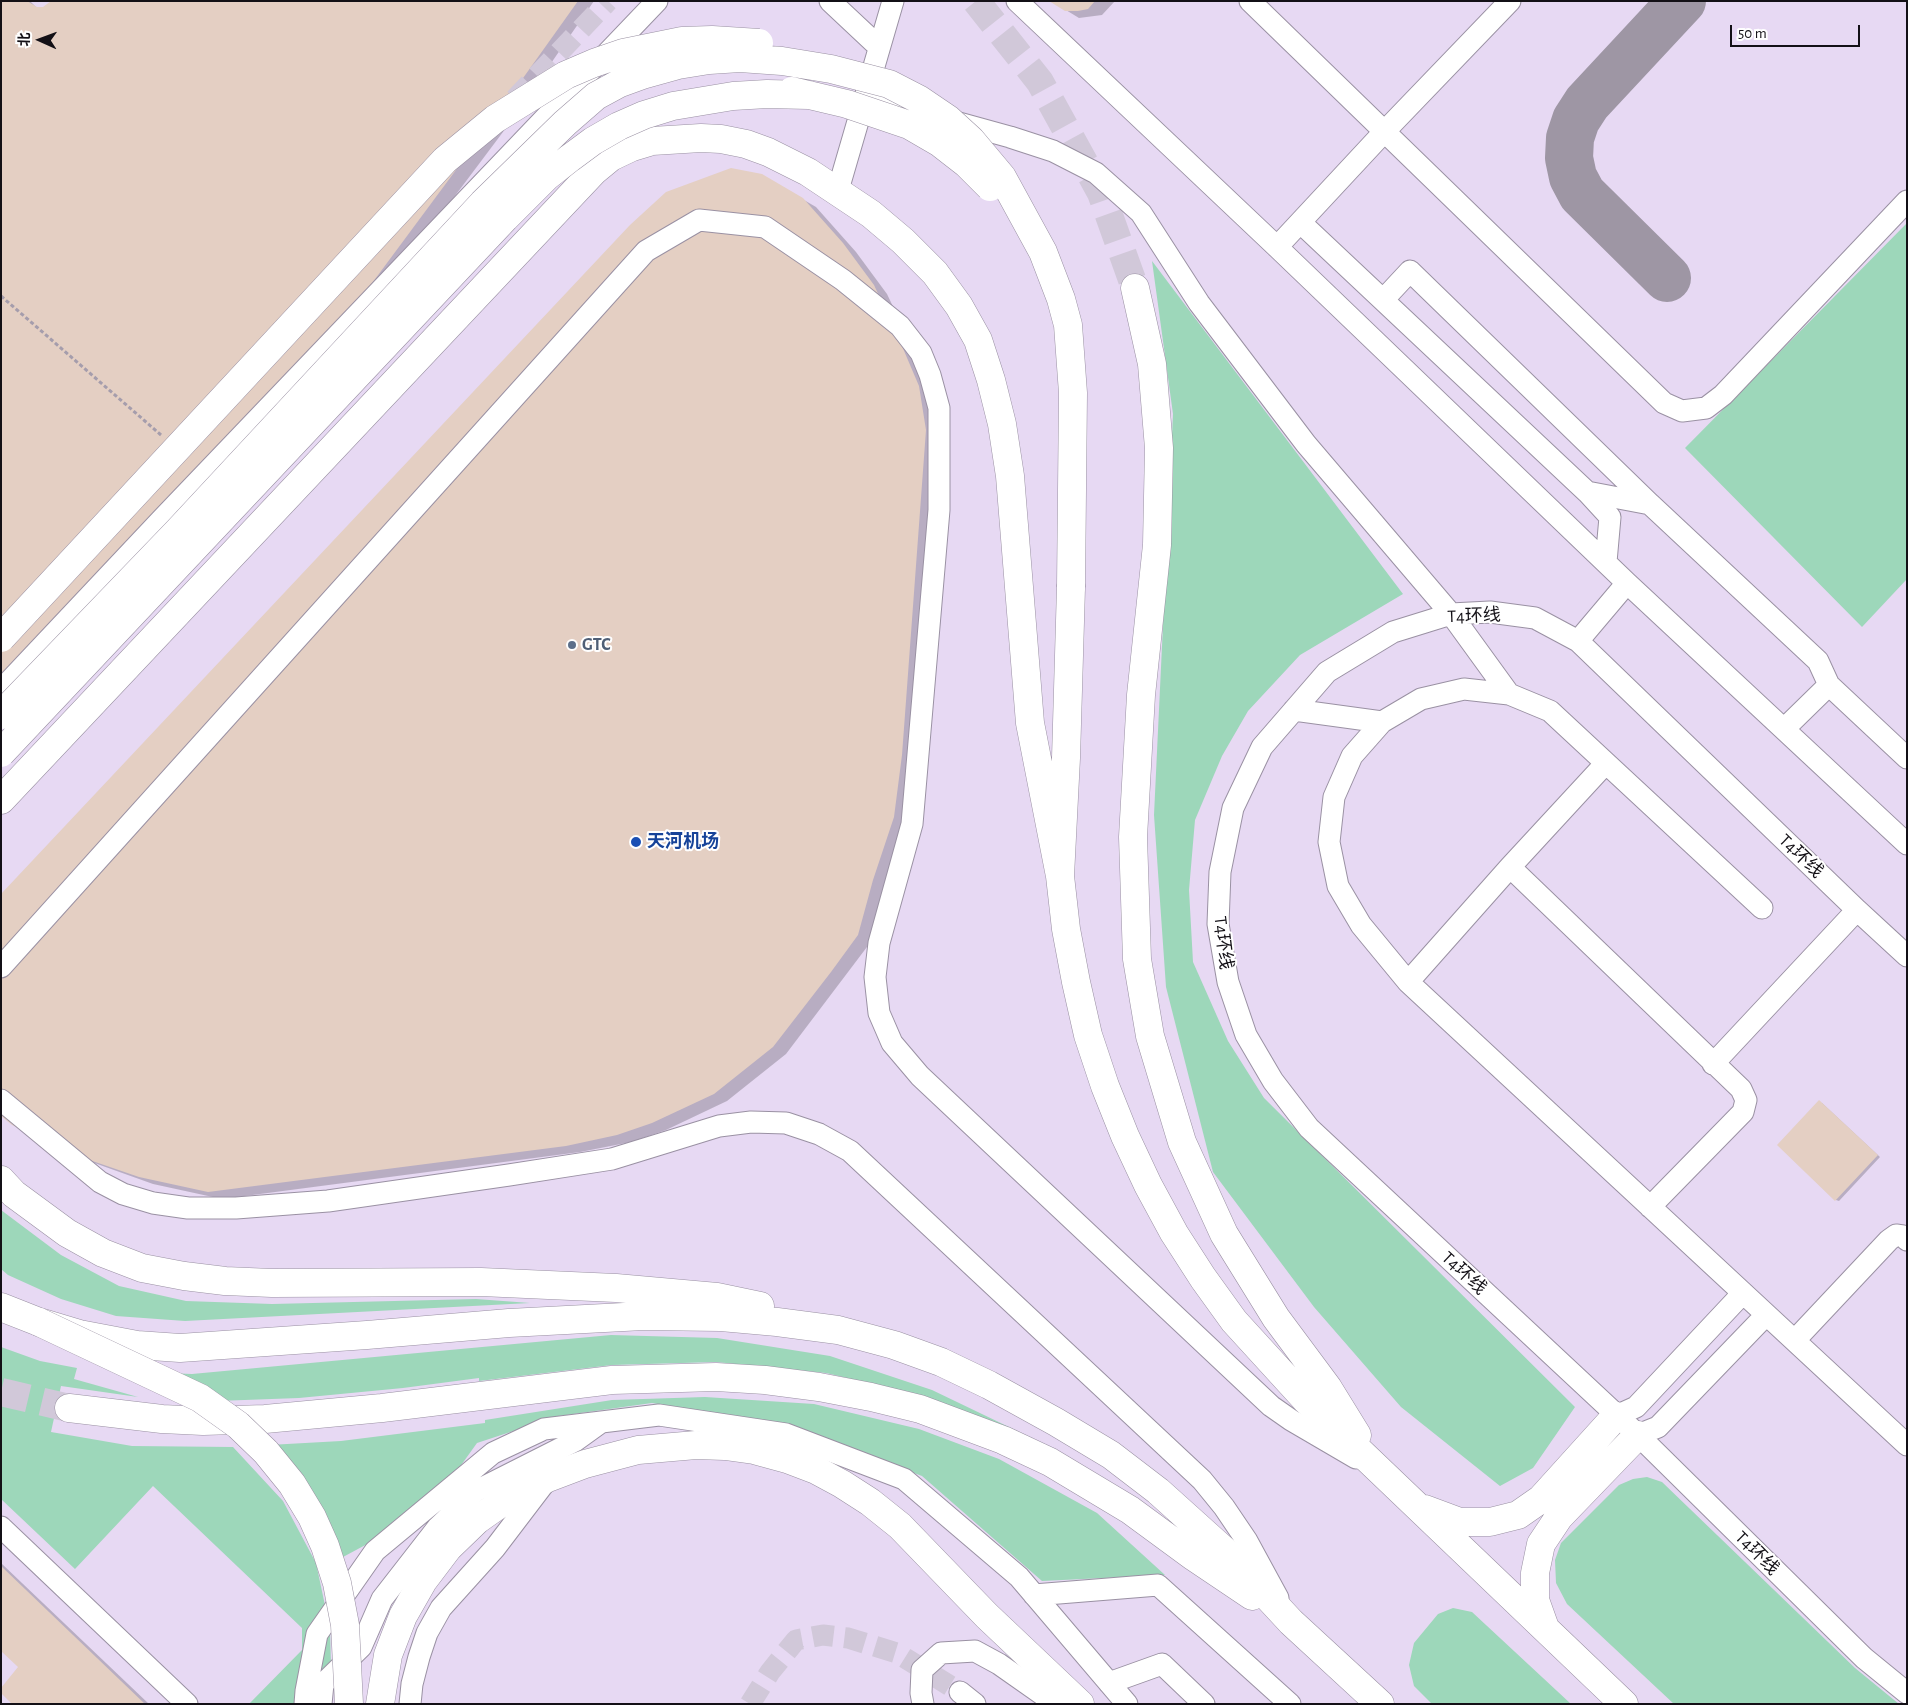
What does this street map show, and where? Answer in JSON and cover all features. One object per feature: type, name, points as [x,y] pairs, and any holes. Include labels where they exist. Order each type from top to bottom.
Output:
[{"type":"main road","points":[[1,638],[445,160],[494,119],[566,75],[623,53],[682,41],[712,40],[767,44],[804,52],[889,84],[920,100],[948,119],[971,140],[1002,177],[1053,273],[1062,299],[1068,325],[1071,353],[1073,430],[1071,587],[1066,758],[1060,876]]},
{"type":"main road","points":[[1,715],[178,530],[483,203],[565,123],[596,96],[642,74],[678,64],[740,58],[782,61],[831,69],[889,84]]},
{"type":"main road","points":[[565,123],[610,99],[660,86],[688,82],[744,84],[809,95],[878,113],[908,125],[940,143],[967,164],[1032,232]]},
{"type":"main road","points":[[1,753],[505,218],[546,177],[593,141],[619,126],[644,115],[673,106],[733,96],[767,94],[809,95]]},
{"type":"main road","points":[[1,800],[594,171],[611,158],[632,147],[652,141],[701,138],[721,139],[746,144],[768,152],[808,172],[838,190],[897,235],[935,273],[959,306],[978,340],[991,380],[1002,424],[1010,476],[1030,723],[1060,876],[1071,956],[1088,1035],[1115,1111],[1148,1185],[1183,1248],[1234,1322],[1307,1401],[1624,1704]]},
{"type":"main road","points":[[1135,288],[1152,364],[1159,448],[1156,545],[1141,695],[1133,837],[1138,959],[1150,1036],[1182,1142],[1224,1234],[1276,1318],[1328,1388],[1378,1470]]},
{"type":"main road","points":[[1,1180],[14,1194],[68,1234],[103,1253],[142,1268],[225,1281],[272,1283],[481,1282],[674,1292],[717,1297],[784,1312],[838,1330],[894,1345],[941,1362],[989,1385],[1056,1422],[1111,1456],[1158,1491],[1221,1548],[1291,1622],[1376,1702]]},
{"type":"main road","points":[[1,1307],[79,1334],[138,1345],[180,1348],[509,1323],[651,1316],[721,1317],[838,1330]]},
{"type":"main road","points":[[40,1322],[200,1398],[238,1426],[266,1452],[292,1484],[312,1517],[325,1546],[337,1583],[345,1624],[349,1704]]},
{"type":"main road","points":[[69,1408],[162,1419],[203,1421],[248,1420],[356,1411],[612,1380],[716,1377],[765,1380],[819,1387],[920,1408],[1003,1440],[1050,1462],[1130,1510],[1194,1557],[1291,1622]]},
{"type":"main road","points":[[1414,1504],[1460,1522],[1490,1522],[1518,1515],[1541,1498],[1616,1416]]},
{"type":"main road","points":[[1546,1629],[1535,1600],[1535,1573],[1541,1544],[1559,1517],[1638,1435]]},
{"type":"main road","points":[[380,1704],[388,1655],[403,1616],[423,1580],[448,1548],[478,1520],[511,1496],[548,1478],[611,1456],[648,1448],[696,1445],[754,1450],[787,1459],[816,1470],[870,1502],[900,1526],[987,1616],[1080,1704]]},
{"type":"street","points":[[1,690],[183,496],[657,1]]},
{"type":"street","points":[[830,1],[879,47]]},
{"type":"street","points":[[838,190],[893,1]]},
{"type":"street","points":[[1017,1],[1627,583],[1907,844]]},
{"type":"street","points":[[1250,1],[1664,403],[1682,411],[1706,408],[1722,395],[1907,201]]},
{"type":"street","points":[[1277,247],[1510,1]]},
{"type":"street","points":[[865,97],[1053,151],[1096,173],[1141,213],[1199,302],[1306,444],[1451,614],[1509,694]]},
{"type":"street","points":[[1,967],[646,252],[699,220],[765,227],[844,280],[900,326],[921,353],[930,375],[939,408],[938,510],[912,824],[879,943],[875,977],[879,1014],[892,1043],[920,1076],[1271,1406],[1291,1420],[1378,1470]]},
{"type":"street","points":[[1301,223],[1586,492],[1610,517],[1606,562]]},
{"type":"street","points":[[1383,300],[1410,271],[1650,504],[1818,661],[1829,685],[1907,758]]},
{"type":"street","points":[[1586,492],[1650,504]]},
{"type":"street","points":[[1578,641],[1627,583]]},
{"type":"street","name":"T4环线","points":[[1907,956],[1578,641],[1535,618],[1490,612],[1451,614],[1393,632],[1327,672],[1262,747],[1232,808],[1220,872],[1218,924],[1228,982],[1246,1034],[1273,1082],[1309,1128],[1638,1435],[1864,1658],[1907,1693]]},
{"type":"street","points":[[1784,729],[1829,685]]},
{"type":"street","points":[[1762,908],[1550,712],[1509,694],[1464,690],[1420,700],[1382,722],[1352,756],[1334,798],[1329,842],[1338,886],[1361,926],[1408,982],[1907,1445]]},
{"type":"street","points":[[1294,710],[1382,722]]},
{"type":"street","points":[[1408,982],[1606,763]]},
{"type":"street","points":[[1510,867],[1741,1089],[1746,1100],[1743,1112],[1650,1207]]},
{"type":"street","points":[[1713,1064],[1857,910]]},
{"type":"street","points":[[1,1100],[100,1182],[123,1194],[152,1203],[188,1208],[236,1208],[328,1200],[509,1175],[612,1159],[719,1126],[751,1122],[786,1123],[819,1134],[850,1151],[1202,1480],[1224,1507],[1247,1541],[1291,1622]]},
{"type":"street","points":[[1795,1340],[1889,1240],[1896,1235],[1903,1236],[1907,1240]]},
{"type":"street","points":[[1616,1416],[1636,1407],[1743,1293]]},
{"type":"street","points":[[1638,1435],[1658,1426],[1766,1315]]},
{"type":"street","points":[[305,1704],[317,1634],[375,1551],[493,1453],[544,1429],[659,1416],[786,1434],[904,1479],[1019,1577],[1127,1704]]},
{"type":"street","points":[[321,1704],[323,1684],[361,1647],[382,1599],[438,1527],[476,1491],[575,1441],[600,1422]]},
{"type":"street","points":[[410,1704],[418,1657],[441,1608],[495,1548],[548,1478]]},
{"type":"street","points":[[1,1527],[187,1704]]},
{"type":"street","points":[[1034,1595],[1158,1585],[1290,1704]]},
{"type":"street","points":[[923,1704],[921,1693],[922,1670],[941,1653],[975,1650],[999,1664],[1056,1704]]},
{"type":"street","points":[[1109,1682],[1162,1664],[1204,1704]]},
{"type":"path","points":[[1,296],[160,435]]},
{"type":"shaded area","points":[[1,1],[1907,1],[1907,1704],[1,1704]]},
{"type":"green space","points":[[1907,223],[1907,579],[1862,627],[1685,448]]},
{"type":"green space","points":[[1152,261],[1403,594],[1300,655],[1248,711],[1222,756],[1195,820],[1189,890],[1193,962],[1228,1041],[1264,1098],[1575,1407],[1533,1468],[1500,1486],[1401,1407],[1314,1307],[1213,1172],[1166,987],[1154,815],[1173,414]]},
{"type":"green space","points":[[1,1210],[61,1255],[119,1286],[186,1301],[272,1304],[476,1299],[530,1303],[185,1321],[116,1316],[61,1299],[8,1275],[1,1269]]},
{"type":"green space","points":[[611,1335],[717,1338],[830,1356],[932,1390],[1034,1439],[928,1397],[826,1373],[716,1362],[612,1365],[479,1381],[479,1378],[403,1388],[299,1398],[217,1401],[167,1373],[192,1374]]},
{"type":"green space","points":[[1,1347],[40,1361],[77,1368],[74,1379],[138,1397],[61,1386],[51,1432],[132,1446],[233,1447],[283,1501],[316,1563],[330,1629],[332,1704],[249,1704],[302,1650],[302,1628],[153,1486],[75,1569],[1,1499]]},
{"type":"green space","points":[[705,1397],[814,1404],[919,1429],[999,1459],[1097,1513],[1165,1575],[1042,1581],[922,1476],[789,1426],[652,1403],[559,1416],[477,1443],[454,1475],[371,1542],[343,1557],[310,1491],[269,1445],[341,1441],[485,1423],[485,1420],[612,1400]]},
{"type":"green space","points":[[1647,1477],[1662,1482],[1855,1668],[1899,1704],[1674,1704],[1567,1604],[1556,1583],[1555,1560],[1561,1543],[1619,1485],[1633,1479]]},
{"type":"green space","points":[[1453,1608],[1472,1612],[1571,1704],[1432,1704],[1414,1686],[1409,1665],[1414,1643],[1438,1614]]},
{"type":"building","points":[[1,1],[27,1],[37,7],[43,7],[51,1],[578,1],[496,116],[364,294],[1,675]]},
{"type":"building","points":[[1049,1],[1095,1],[1088,9],[1065,11]]},
{"type":"building","name":"GTC","points":[[731,168],[762,174],[803,198],[843,243],[874,285],[896,332],[919,386],[926,430],[902,755],[894,817],[873,880],[858,935],[831,972],[773,1047],[714,1094],[652,1123],[617,1135],[566,1146],[208,1192],[139,1177],[72,1154],[12,1125],[1,1116],[1,894],[630,225],[666,192]]},
{"type":"building","points":[[1819,1100],[1878,1155],[1835,1201],[1777,1145]]},
{"type":"building","points":[[1,1566],[145,1704],[12,1704],[1,1693],[1,1688],[18,1667],[1,1651]]},
{"type":"taxiway","points":[[1667,278],[1582,194],[1573,177],[1569,158],[1570,138],[1576,120],[1587,103],[1682,1]]},
{"type":"tunnel","points":[[515,99],[608,1]]},
{"type":"tunnel","points":[[976,1],[1040,82],[1101,193],[1135,288]]},
{"type":"tunnel","points":[[1,1392],[69,1408]]},
{"type":"tunnel","points":[[750,1704],[770,1672],[796,1640],[823,1635],[848,1638],[897,1653],[960,1692]]},
{"type":"place","name":"GTC","points":[[572,645]]},
{"type":"place","name":"天河机场","points":[[636,842]]}]
